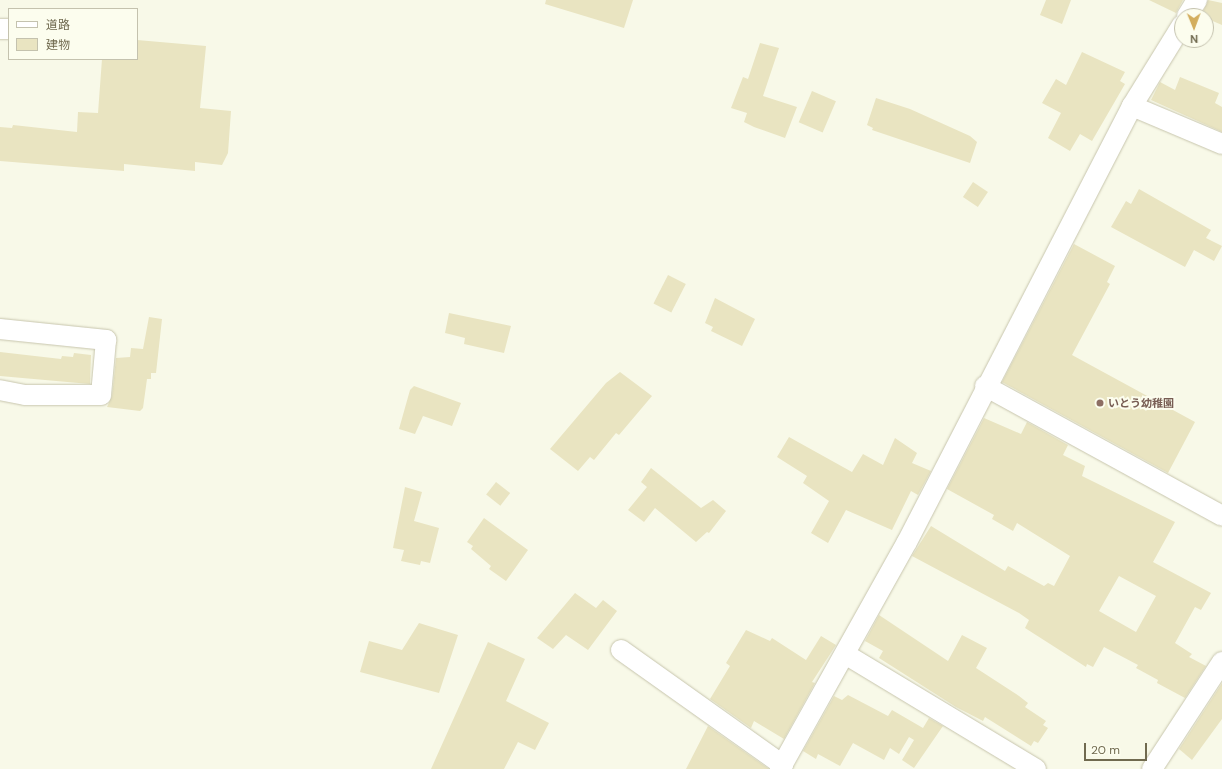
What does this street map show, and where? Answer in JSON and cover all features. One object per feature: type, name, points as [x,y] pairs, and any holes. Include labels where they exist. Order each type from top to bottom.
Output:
[{"type":"street","points":[[621,650],[782,767],[907,542],[985,386],[1132,106],[1174,38]]},
{"type":"street","points":[[1132,106],[1222,144]]},
{"type":"street","points":[[0,329],[106,340],[101,395],[25,395],[0,390]]},
{"type":"street","points":[[985,386],[1222,516]]},
{"type":"street","points":[[844,654],[1036,769]]},
{"type":"street","points":[[1152,769],[1222,662]]},
{"type":"building","points":[[546,0],[633,0],[624,28],[545,4]]},
{"type":"building","points":[[1046,0],[1071,0],[1062,24],[1040,15]]},
{"type":"building","points":[[1149,0],[1183,0],[1179,8],[1174,8],[1174,12]]},
{"type":"building","points":[[1208,0],[1222,3],[1222,25],[1214,22],[1214,8],[1204,8]]},
{"type":"building","points":[[138,40],[206,46],[200,108],[231,111],[228,153],[222,165],[195,162],[195,171],[124,164],[124,171],[0,161],[0,127],[12,128],[13,125],[77,132],[78,112],[98,113],[102,60],[138,60]]},
{"type":"building","points":[[760,43],[779,48],[763,96],[797,107],[785,138],[744,122],[747,113],[731,108],[743,77],[748,79]]},
{"type":"building","points":[[1082,52],[1125,72],[1120,81],[1125,84],[1092,141],[1080,134],[1070,151],[1048,138],[1061,113],[1042,103],[1056,79],[1066,85]]},
{"type":"building","points":[[1180,77],[1219,93],[1215,103],[1222,107],[1222,132],[1151,100],[1160,82],[1175,90]]},
{"type":"building","points":[[812,91],[836,101],[823,132],[799,122]]},
{"type":"building","points":[[876,98],[910,109],[970,136],[977,142],[970,163],[872,130],[873,128],[867,125]]},
{"type":"building","points":[[973,182],[988,192],[978,207],[963,197]]},
{"type":"building","points":[[1139,189],[1211,230],[1206,238],[1222,246],[1214,261],[1194,250],[1185,267],[1111,227],[1126,201],[1131,204]]},
{"type":"building","points":[[1074,244],[1115,266],[1107,282],[1110,284],[1072,355],[1195,422],[1168,473],[1002,382]]},
{"type":"building","points":[[668,275],[686,284],[671,313],[653,304]]},
{"type":"building","points":[[715,298],[755,319],[742,346],[711,331],[713,327],[705,323]]},
{"type":"building","points":[[449,313],[511,326],[504,353],[464,344],[465,338],[445,333]]},
{"type":"building","points":[[149,317],[162,319],[156,373],[151,373],[151,379],[147,379],[143,408],[140,411],[107,407],[112,396],[116,358],[130,357],[131,348],[143,349]]},
{"type":"building","points":[[0,352],[61,359],[62,356],[73,357],[74,353],[91,355],[90,384],[0,376]]},
{"type":"building","points":[[620,372],[652,396],[619,435],[616,433],[594,460],[590,457],[578,471],[550,449],[606,383]]},
{"type":"building","points":[[414,386],[461,403],[452,426],[423,416],[415,434],[399,429],[410,390]]},
{"type":"building","points":[[984,418],[1021,434],[1027,422],[1068,445],[1063,455],[1085,466],[1082,476],[1175,522],[1153,562],[1211,593],[1201,610],[1195,607],[1175,643],[1192,654],[1189,657],[1206,666],[1185,698],[1157,683],[1158,680],[1136,668],[1138,665],[1104,647],[1093,667],[1087,664],[1086,667],[1025,628],[1029,620],[1019,613],[912,556],[931,526],[1005,571],[1008,566],[1044,586],[1048,583],[1054,586],[1070,556],[1017,523],[1013,531],[992,519],[994,515],[947,489]],"holes":[[[1119,576],[1156,596],[1136,632],[1099,611]]]},
{"type":"building","points":[[789,437],[852,472],[863,454],[883,465],[895,438],[917,453],[912,463],[931,471],[918,495],[911,491],[892,530],[846,510],[828,543],[811,533],[829,501],[803,483],[807,476],[777,457]]},
{"type":"building","points":[[651,468],[701,508],[713,500],[726,511],[709,533],[707,532],[696,542],[655,508],[644,522],[628,510],[647,487],[641,482]]},
{"type":"building","points":[[496,482],[510,493],[500,506],[486,495]]},
{"type":"building","points":[[405,487],[422,492],[414,521],[439,528],[430,563],[421,561],[420,565],[401,561],[404,550],[393,548]]},
{"type":"building","points":[[484,518],[528,550],[506,581],[489,569],[491,566],[471,549],[473,546],[467,542]]},
{"type":"building","points":[[575,593],[596,608],[603,600],[617,611],[588,650],[566,635],[553,649],[537,638]]},
{"type":"building","points":[[879,615],[948,661],[962,635],[987,648],[976,668],[1019,696],[1028,703],[1025,707],[1046,721],[1043,725],[1048,728],[1038,743],[1034,741],[1031,746],[985,717],[983,721],[956,707],[879,658],[883,651],[865,641]]},
{"type":"building","points":[[419,623],[458,635],[439,693],[360,672],[369,641],[402,650]]},
{"type":"building","points":[[746,630],[770,641],[772,638],[806,660],[821,636],[836,645],[812,682],[815,683],[784,739],[754,721],[751,728],[710,699],[730,666],[726,663]]},
{"type":"building","points":[[488,642],[525,659],[506,701],[549,723],[535,750],[518,742],[504,769],[431,769]]},
{"type":"building","points":[[1222,683],[1222,719],[1192,760],[1179,749]]},
{"type":"building","points":[[848,695],[888,716],[892,710],[923,728],[929,718],[943,726],[914,768],[902,760],[914,740],[909,737],[899,754],[890,748],[884,760],[853,743],[840,766],[818,754],[816,759],[803,751],[834,696],[842,700]]},
{"type":"building","points":[[708,726],[742,750],[769,769],[686,769]]},
{"type":"place","name":"いとう幼稚園","points":[[1100,403]]}]
